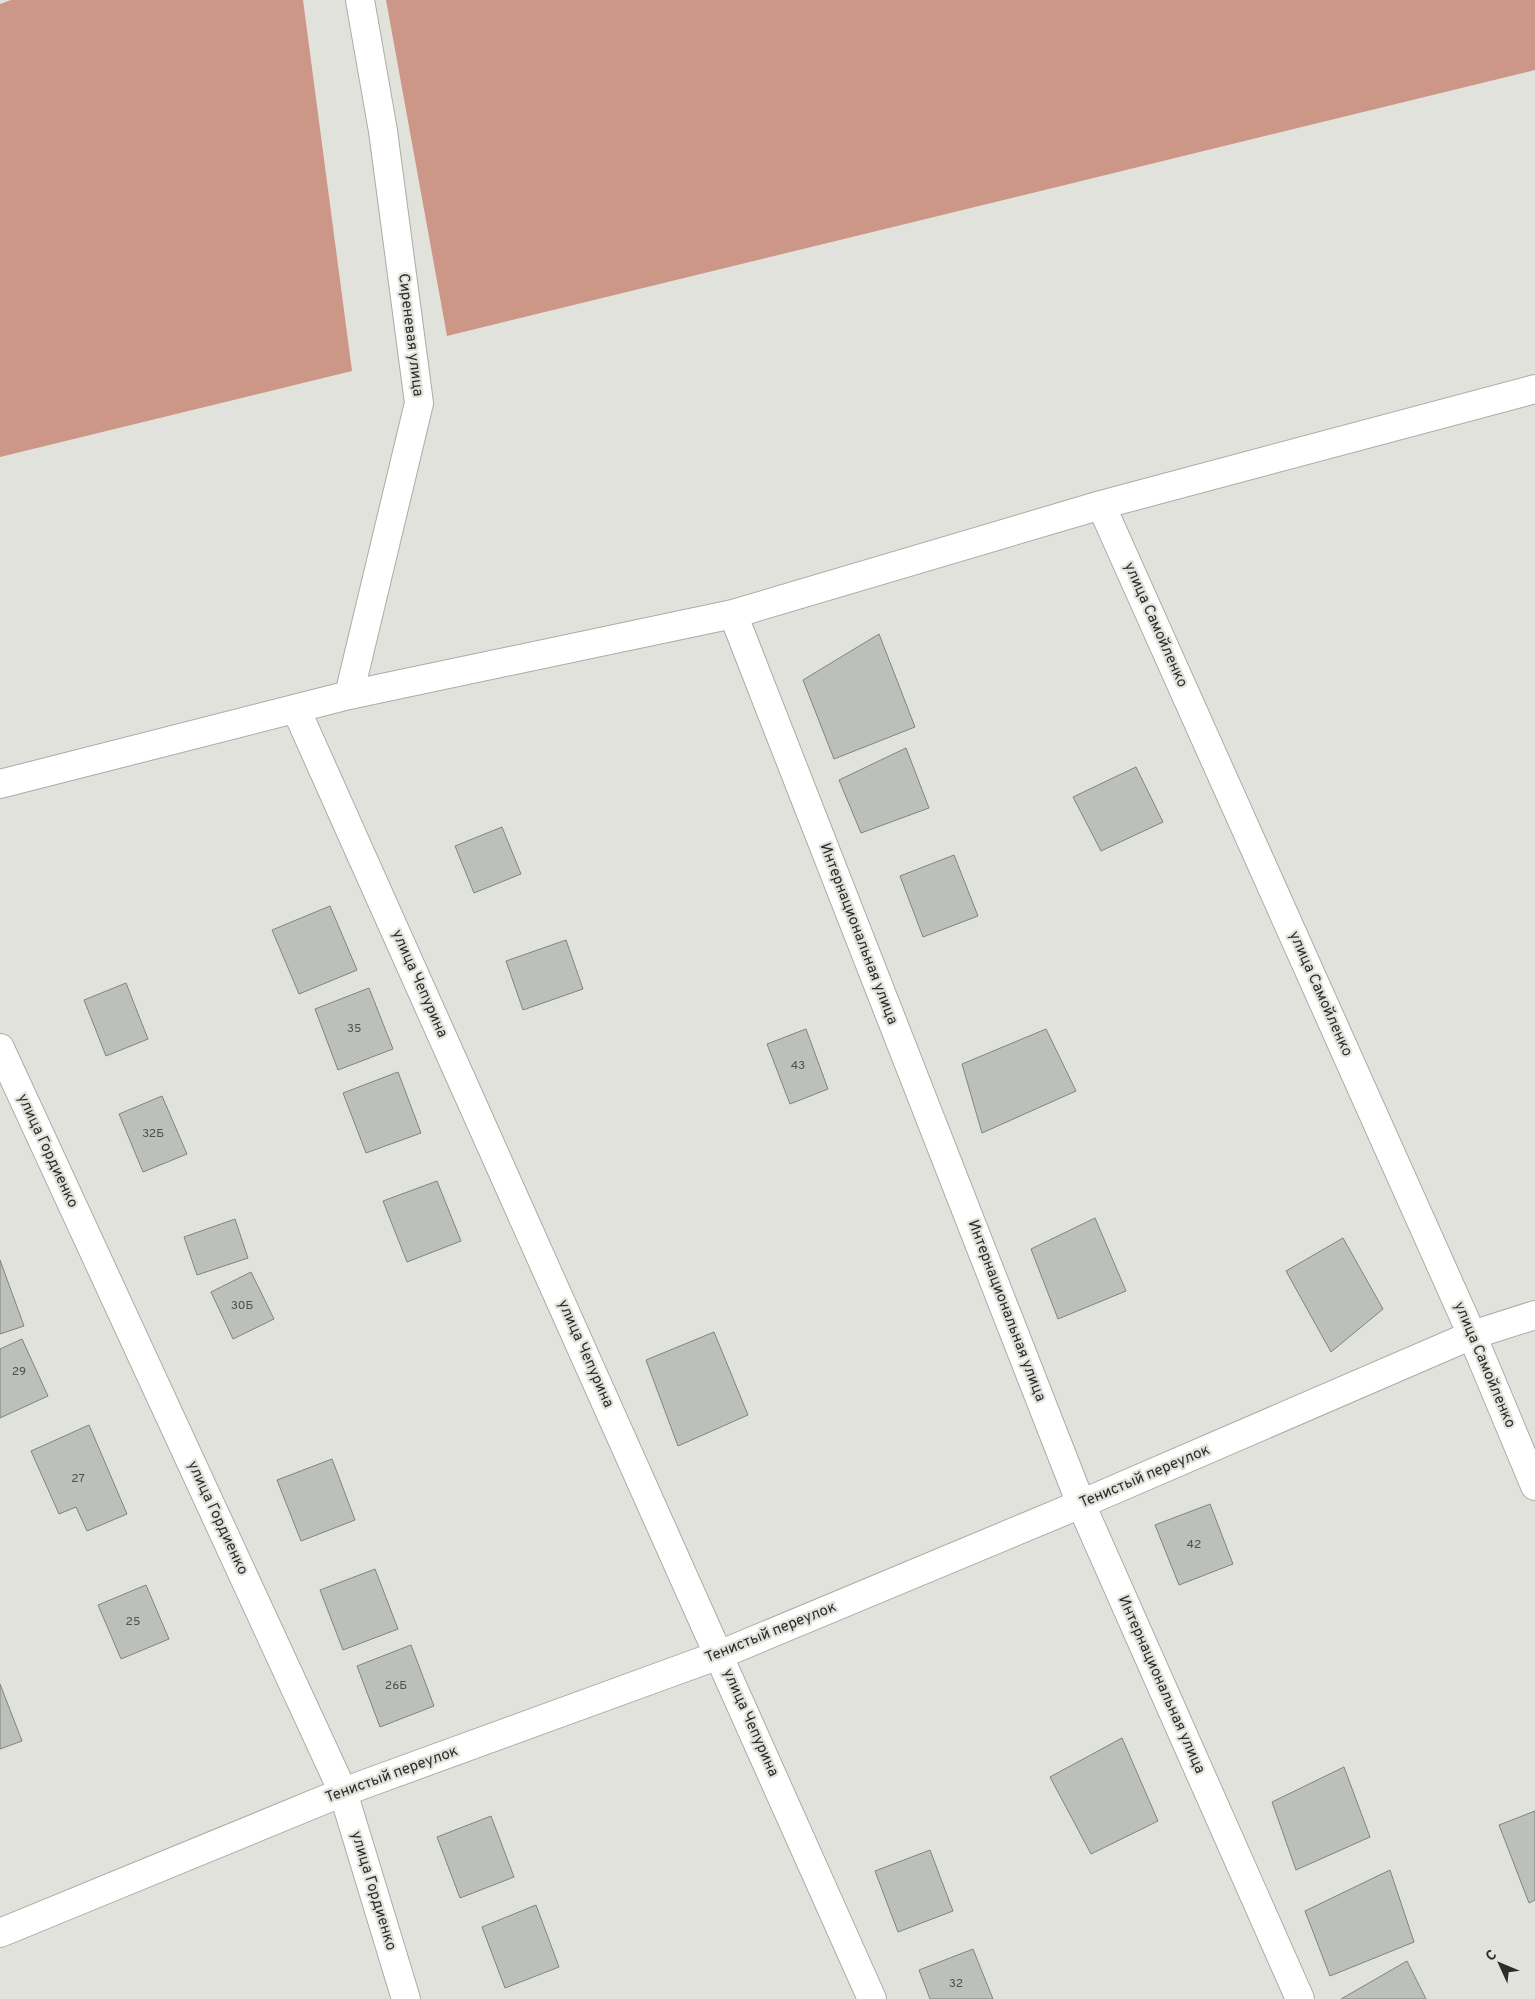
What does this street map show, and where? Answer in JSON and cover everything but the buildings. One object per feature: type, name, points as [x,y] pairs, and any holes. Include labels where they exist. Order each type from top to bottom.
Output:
[{"type":"street","name":"Сиреневая улица","points":[[349,695],[419,403],[383,131],[360,0]]},
{"type":"street","points":[[0,784],[349,695],[734,614],[1101,504],[1535,389]]},
{"type":"street","name":"улица Самойленко","points":[[1101,504],[1472,1335],[1535,1486]]},
{"type":"street","name":"Интернациональная улица","points":[[734,614],[1081,1504],[1300,1999]]},
{"type":"street","name":"улица Чепурина","points":[[296,709],[872,1999]]},
{"type":"street","name":"улица Гордиенко","points":[[0,1048],[343,1792],[406,1999]]},
{"type":"street","name":"Тенистый переулок","points":[[0,1933],[343,1792],[719,1654],[1081,1504],[1472,1335],[1535,1314]]},
{"type":"shaded area","points":[[11,0],[303,0],[352,371],[0,457],[0,4]]},
{"type":"shaded area","points":[[386,0],[1535,0],[1535,70],[447,336]]}]
